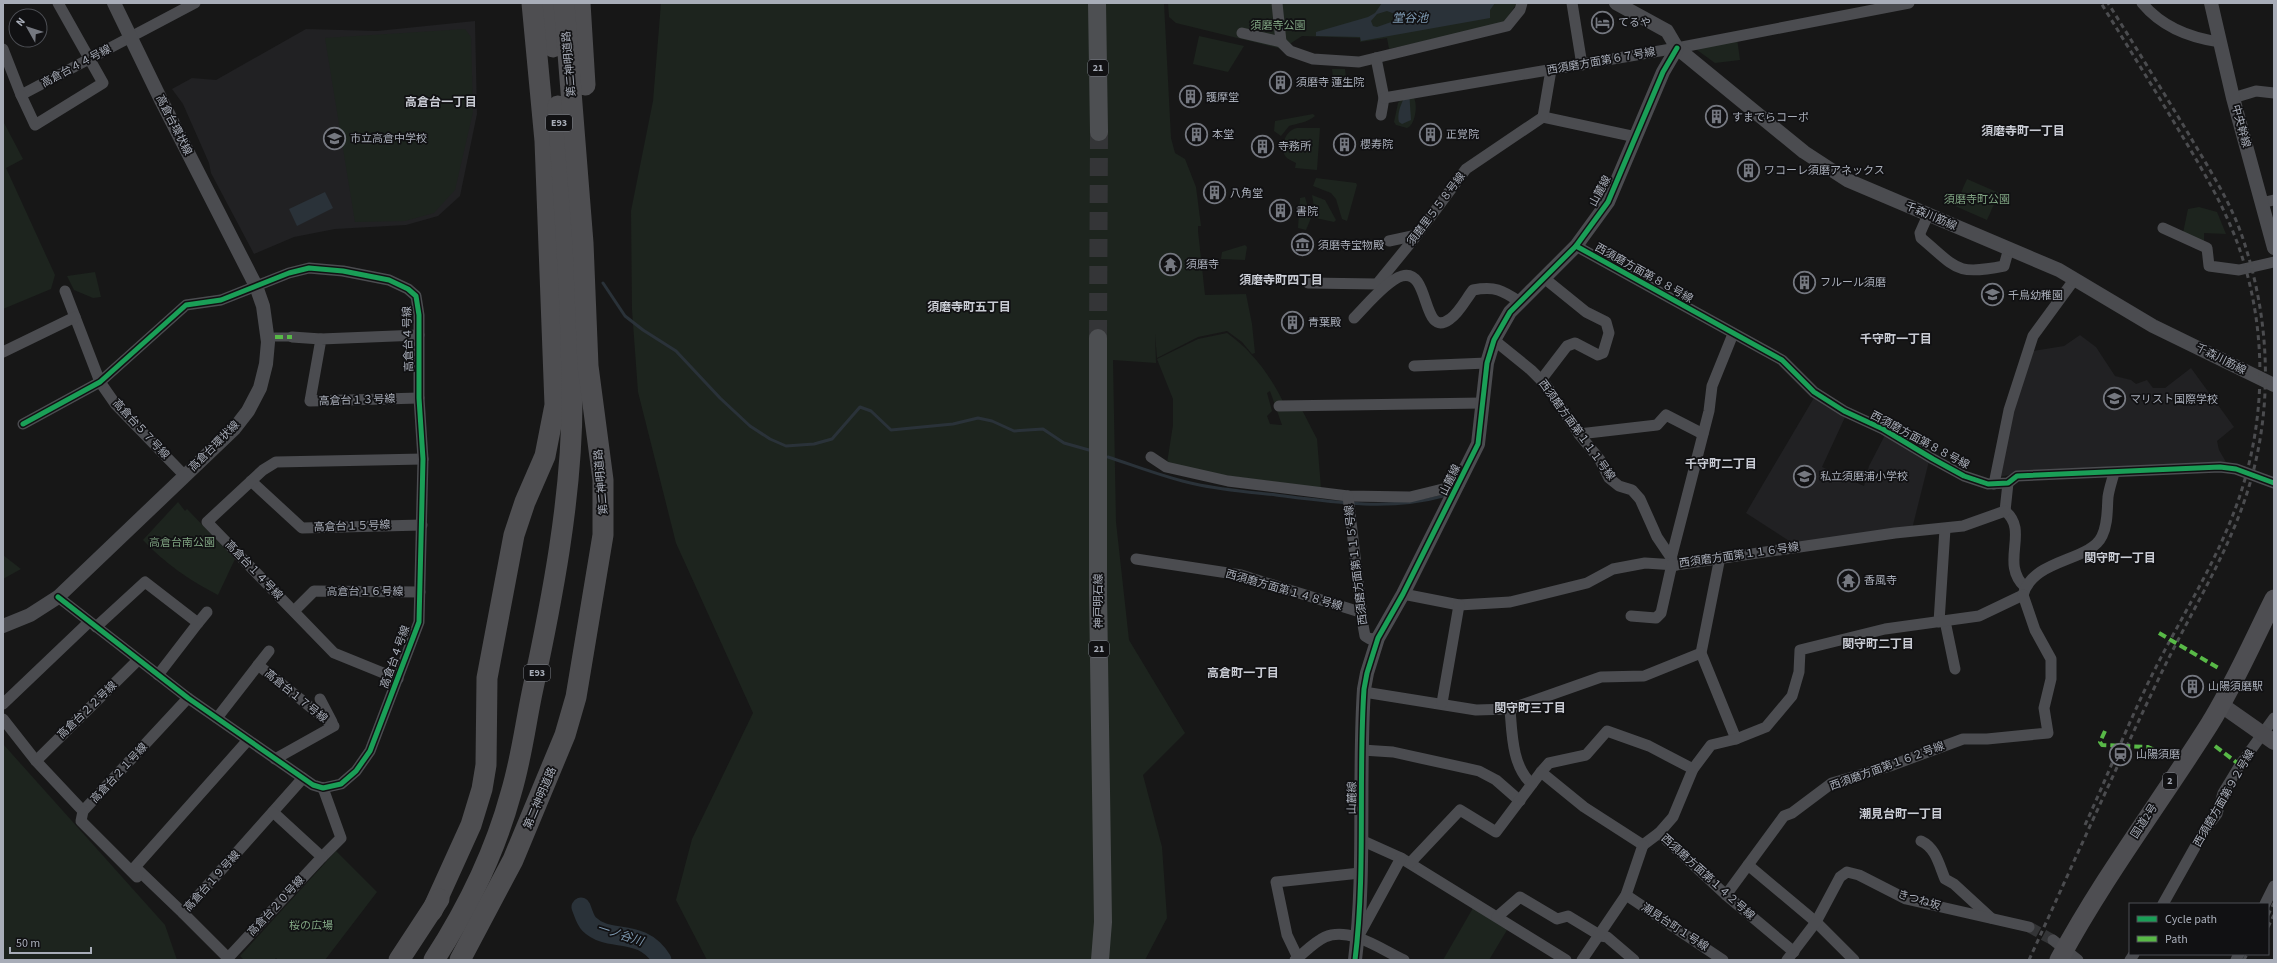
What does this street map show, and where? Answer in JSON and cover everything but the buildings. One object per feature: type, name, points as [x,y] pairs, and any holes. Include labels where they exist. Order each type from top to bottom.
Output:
[{"type":"highway","points":[[532,3],[545,141],[566,244]]},
{"type":"highway","name":"第二神明道路","points":[[434,960],[472,894],[495,842],[511,793],[550,610],[568,473],[572,401],[566,244],[557,82],[549,3]]},
{"type":"highway","name":"第二神明道路","points":[[564,3],[566,244]]},
{"type":"highway","points":[[566,244],[588,152],[580,3]]},
{"type":"highway","points":[[432,910],[472,825],[482,789],[486,765],[487,678],[514,535],[525,502],[541,469],[549,443],[555,405],[571,368]]},
{"type":"highway","name":"第二神明道路","points":[[460,960],[485,916],[516,853],[556,761],[576,697],[604,516],[603,480],[571,368]]},
{"type":"highway","name":"国道2号","points":[[2064,952],[2108,877],[2220,704],[2274,599]]},
{"type":"highway","name":"第二神明道路","points":[[399,960],[462,861],[515,750],[532,697]]},
{"type":"main road","name":"21","points":[[1097,3],[1099,132]]},
{"type":"main road","name":"神戸明石線","points":[[1098,338],[1098,594],[1103,922],[1100,960]]},
{"type":"main road","points":[[2220,704],[2268,738]]},
{"type":"street","points":[[3,49],[21,95],[35,125],[103,83],[58,3]]},
{"type":"street","name":"高倉台環状線","points":[[3,626],[30,615],[58,597],[234,429],[248,411],[260,388],[266,364],[268,342],[263,306],[254,284],[114,3]]},
{"type":"street","name":"高倉台４４号線","points":[[21,95],[196,3]]},
{"type":"street","points":[[1277,3],[1280,42]]},
{"type":"street","points":[[1242,33],[1280,42],[1290,51],[1312,60],[1359,62],[1507,26],[1520,10],[1522,3]]},
{"type":"street","points":[[1572,3],[1582,65]]},
{"type":"street","name":"千森川筋線","points":[[1616,3],[1666,31],[1677,48],[1804,152],[1847,180],[2059,270],[2153,326],[2274,385]]},
{"type":"street","name":"西須磨方面第６７号線","points":[[1384,98],[1677,48],[1885,6],[1909,3]]},
{"type":"street","points":[[2142,3],[2154,15],[2177,30],[2203,39],[2220,42]]},
{"type":"street","name":"中央幹線","points":[[2211,3],[2233,98],[2268,202],[2274,248]]},
{"type":"street","name":"山麓線","points":[[1355,960],[1360,873],[1364,692],[1367,673],[1378,638],[1403,594],[1459,485],[1478,444],[1487,364],[1494,340],[1510,312],[1576,246],[1608,202],[1663,72],[1677,48]]},
{"type":"street","points":[[1376,58],[1384,98],[1381,115]]},
{"type":"street","points":[[1551,70],[1543,117],[1636,137]]},
{"type":"street","points":[[2233,98],[2256,91],[2274,93]]},
{"type":"street","name":"須磨里５５８号線","points":[[1308,283],[1377,284],[1417,235],[1466,169],[1543,117]]},
{"type":"street","points":[[1928,215],[1920,233],[1921,238],[1955,267],[1977,271],[2004,266],[2009,248]]},
{"type":"street","points":[[2163,228],[2207,248],[2209,266],[2239,270],[2274,262]]},
{"type":"street","points":[[1389,241],[1417,235]]},
{"type":"street","name":"西須磨方面第８８号線","points":[[1576,246],[1782,360],[1814,392],[1844,411],[1882,429],[1964,476],[1988,484],[1994,484],[2008,483],[2017,476],[2114,473],[2220,467],[2236,469],[2274,483]]},
{"type":"street","name":"高倉台４号線","points":[[254,284],[309,268],[343,271],[389,280],[408,289],[416,296],[419,315],[419,398],[423,459],[419,622],[370,750],[356,771],[340,784],[323,788]]},
{"type":"street","points":[[1354,318],[1393,281],[1403,276],[1411,276],[1421,283],[1429,315],[1436,321],[1445,322],[1451,319],[1473,290],[1490,287],[1502,291],[1520,302]]},
{"type":"street","points":[[1541,380],[1567,346],[1575,343],[1598,355],[1603,353],[1609,332],[1606,322],[1586,312],[1544,278]]},
{"type":"street","points":[[1994,484],[2009,410],[2033,336],[2074,280]]},
{"type":"street","points":[[24,424],[100,382],[186,305],[222,300],[254,284]]},
{"type":"street","name":"高倉台５７号線","points":[[65,291],[100,382],[116,405],[185,476]]},
{"type":"street","points":[[3,352],[75,317]]},
{"type":"street","points":[[1631,616],[1656,618],[1661,613],[1690,477],[1703,434],[1712,386],[1733,334]]},
{"type":"street","points":[[275,337],[321,339],[419,335]]},
{"type":"street","name":"高倉台１３号線","points":[[321,339],[310,401],[419,398]]},
{"type":"street","name":"西須磨方面第１１１号線","points":[[1494,340],[1541,380],[1579,434],[1600,460],[1609,478],[1620,486],[1632,490],[1640,499],[1658,537],[1673,562]]},
{"type":"street","points":[[1414,366],[1487,364]]},
{"type":"street","points":[[1279,406],[1483,403]]},
{"type":"street","points":[[1579,434],[1657,426],[1666,414],[1703,434]]},
{"type":"street","points":[[1151,457],[1166,467],[1228,481],[1348,500]]},
{"type":"street","name":"高倉台１４号線","points":[[398,679],[334,652],[207,522],[263,470],[276,462],[423,459]]},
{"type":"street","points":[[1659,833],[1673,817],[1693,769],[1711,745],[1736,739],[1766,727],[1792,696],[1799,672],[1800,650],[1885,629],[1979,616],[2024,591],[2035,575],[2094,547],[2102,537],[2107,519],[2108,496],[2114,473]]},
{"type":"street","name":"高倉台１５号線","points":[[251,481],[302,528],[422,524]]},
{"type":"street","points":[[2008,483],[2006,511],[2016,525],[2013,565],[2017,579],[2024,591]]},
{"type":"street","name":"西須磨方面第１１５号線","points":[[1378,638],[1370,639],[1365,636],[1360,612],[1348,500],[1410,497],[1459,485]]},
{"type":"street","name":"西須磨方面第１１６号線","points":[[1403,594],[1459,605],[1510,602],[1587,583],[1614,569],[1637,564],[1720,557],[1895,533],[1945,529],[1963,526],[2006,511]]},
{"type":"street","points":[[1945,529],[1942,622],[1955,668]]},
{"type":"street","points":[[1720,557],[1701,653],[1736,739]]},
{"type":"street","name":"西須磨方面第１４８号線","points":[[1136,560],[1241,575],[1360,612]]},
{"type":"street","points":[[3,704],[92,625],[145,582],[198,623]]},
{"type":"street","name":"高倉台１６号線","points":[[294,611],[314,591],[420,592]]},
{"type":"street","name":"西須磨方面第１６２号線","points":[[1726,895],[1784,816],[1792,813],[1832,783],[1890,766],[1963,739],[1987,739],[2048,733],[2044,708],[2051,679],[2050,659],[2035,630],[2024,591]]},
{"type":"street","points":[[58,597],[92,625],[188,698],[313,785],[323,788]]},
{"type":"street","points":[[1442,703],[1459,605]]},
{"type":"street","points":[[158,675],[207,612]]},
{"type":"street","name":"高倉台１７号線","points":[[217,718],[269,651]]},
{"type":"street","points":[[1364,692],[1442,703],[1476,710],[1510,709],[1601,677],[1644,676],[1701,653]]},
{"type":"street","name":"高倉台２２号線","points":[[36,761],[138,660]]},
{"type":"street","name":"高倉台１７号線","points":[[258,665],[334,726]]},
{"type":"street","name":"高倉台２１号線","points":[[3,719],[36,761],[83,811],[188,698]]},
{"type":"street","name":"高倉台１７号線","points":[[320,699],[334,726]]},
{"type":"street","points":[[1510,709],[1513,742],[1518,759],[1532,784]]},
{"type":"street","name":"西須磨方面第９２号線","points":[[2164,903],[2204,832],[2217,814],[2224,793],[2268,738],[2274,718]]},
{"type":"street","name":"高倉台１７号線","points":[[275,759],[334,726]]},
{"type":"street","points":[[1357,938],[1405,860],[1460,810],[1496,832],[1549,763],[1586,755],[1607,731],[1648,746],[1693,769]]},
{"type":"street","name":"高倉台１９号線","points":[[248,740],[135,867],[183,914],[303,778]]},
{"type":"street","points":[[1362,750],[1393,752],[1479,771],[1496,780],[1520,801]]},
{"type":"street","name":"西須磨方面第１４２号線","points":[[1541,772],[1584,807],[1643,845],[1659,833],[1790,956]]},
{"type":"street","name":"高倉台２０号線","points":[[183,914],[229,959],[341,838],[323,788]]},
{"type":"street","points":[[83,811],[81,821],[146,886],[150,882]]},
{"type":"street","points":[[273,812],[322,857]]},
{"type":"street","points":[[1361,840],[1405,860],[1566,960]]},
{"type":"street","points":[[1921,841],[1929,845],[1936,855],[1945,880],[1954,884],[1991,918]]},
{"type":"street","points":[[1582,960],[1601,936],[1626,895],[1643,845]]},
{"type":"street","points":[[1748,865],[1816,922],[1854,960]]},
{"type":"street","name":"きつね坂","points":[[1816,922],[1840,877],[1847,872],[1906,899],[2029,926]]},
{"type":"street","points":[[1360,873],[1276,882],[1287,935],[1296,959],[1324,938],[1334,935],[1357,938],[1404,960]]},
{"type":"street","points":[[2266,903],[2274,886]]},
{"type":"street","name":"潮見台町１号線","points":[[1626,895],[1723,960]]},
{"type":"street","points":[[1497,917],[1520,897],[1557,919],[1568,916],[1601,936],[1607,937],[1634,960]]},
{"type":"street","points":[[1790,956],[1816,922]]},
{"type":"shaded area","name":"市立高倉中学校","points":[[475,21],[477,114],[460,196],[438,216],[406,225],[335,229],[294,237],[254,254],[211,173],[209,163],[183,104],[172,89],[192,78],[216,80],[306,29],[377,31]]},
{"type":"shaded area","name":"マリスト国際学校","points":[[2080,335],[2096,347],[2115,376],[2131,380],[2136,384],[2147,380],[2153,388],[2165,388],[2191,368],[2234,427],[2217,441],[2219,450],[2226,462],[2167,467],[2025,472],[1999,477],[2013,410],[2033,351],[2064,346]]},
{"type":"shaded area","name":"私立須磨浦小学校","points":[[1815,396],[1846,415],[1822,467],[1864,486],[1869,466],[1885,435],[1929,461],[1912,529],[1794,544],[1746,513]]},
{"type":"green space","points":[[661,3],[1164,3],[1171,138],[1175,153],[1185,159],[1196,187],[1201,226],[1198,226],[1198,231],[1205,295],[1246,294],[1252,324],[1255,353],[1252,354],[1242,342],[1227,331],[1198,337],[1157,358],[1155,334],[1156,363],[1113,360],[1116,522],[1129,640],[1185,733],[1143,775],[1162,847],[1167,918],[1145,960],[707,960],[676,900],[692,839],[753,713],[676,543],[638,392],[632,310],[631,211],[653,101]]},
{"type":"green space","name":"須磨寺公園","points":[[1168,3],[1517,3],[1504,23],[1389,49],[1387,38],[1360,42],[1360,38],[1302,36],[1282,49],[1176,23],[1169,17]]},
{"type":"green space","points":[[465,29],[471,37],[473,112],[455,190],[434,213],[405,221],[355,222],[325,38]]},
{"type":"green space","points":[[1199,36],[1244,46],[1228,72],[1193,64]]},
{"type":"green space","points":[[1737,38],[1740,60],[1715,63],[1693,47]]},
{"type":"green space","points":[[1332,69],[1345,69],[1347,86],[1334,88]]},
{"type":"green space","points":[[1414,98],[1416,110],[1414,119],[1410,126],[1407,128],[1396,125],[1394,122],[1398,103],[1401,99]]},
{"type":"green space","points":[[1313,114],[1315,116],[1309,120],[1289,126],[1281,136],[1274,131],[1275,121]]},
{"type":"green space","points":[[3,121],[23,159],[6,168],[55,275],[51,289],[3,309]]},
{"type":"green space","points":[[1320,128],[1317,170],[1295,168],[1296,163],[1288,159],[1284,154],[1283,145],[1286,136],[1293,129]]},
{"type":"green space","points":[[1316,178],[1356,183],[1357,185],[1347,221],[1342,219],[1336,199],[1331,193],[1313,186]]},
{"type":"green space","name":"須磨寺町公園","points":[[1967,179],[1999,193],[1987,220],[1955,206]]},
{"type":"green space","points":[[1312,195],[1325,200],[1336,220],[1334,222],[1316,218]]},
{"type":"green space","points":[[1305,197],[1311,218],[1306,230],[1298,228],[1300,198]]},
{"type":"green space","points":[[2199,207],[2217,212],[2226,234],[2204,233],[2204,243],[2183,233],[2188,209]]},
{"type":"green space","points":[[1245,245],[1247,247],[1245,260],[1221,259],[1222,252]]},
{"type":"green space","points":[[95,272],[101,297],[93,298],[74,290],[67,276]]},
{"type":"green space","points":[[1227,333],[1254,357],[1275,387],[1286,408],[1301,408],[1317,439],[1321,488],[1215,474],[1167,463],[1173,425],[1173,399],[1157,359],[1198,339]],"holes":[[[1270,391],[1282,425],[1270,424],[1267,416],[1272,411],[1267,393]]]},
{"type":"green space","name":"高倉台南公園","points":[[178,502],[185,511],[187,509],[235,559],[218,595],[178,571],[143,540]]},
{"type":"green space","points":[[3,555],[21,569],[3,579]]},
{"type":"green space","points":[[3,744],[165,925],[177,960],[3,960]]},
{"type":"green space","name":"桜の広場","points":[[336,851],[377,892],[325,960],[278,960],[276,958],[274,960],[244,960],[240,956]]},
{"type":"green space","points":[[1473,908],[1507,930],[1489,960],[1443,960]]},
{"type":"water","name":"堂谷池","points":[[1382,3],[1495,3],[1490,10],[1490,18],[1361,41],[1360,37],[1316,36],[1316,32],[1368,17],[1375,13]],"holes":[[[1387,11],[1395,14],[1394,21],[1377,27],[1373,26],[1371,21],[1377,14]]]},
{"type":"water","points":[[1409,90],[1411,120],[1402,124],[1399,122],[1398,118],[1403,101]]},
{"type":"water","points":[[325,192],[333,208],[297,226],[289,209]]},
{"type":"waterway","points":[[603,283],[625,316],[643,330],[676,351],[720,398],[750,426],[770,439],[786,446],[814,444],[832,439],[860,407],[871,411],[891,430],[953,424],[978,418],[992,421],[1014,431],[1043,429],[1064,443],[1089,450]]},
{"type":"waterway","points":[[1108,457],[1195,484],[1317,500],[1360,504],[1381,504],[1423,501],[1443,496]]},
{"type":"waterway","name":"一ノ谷川","points":[[581,907],[589,924],[597,930],[635,939],[645,943],[654,950],[662,960]]},
{"type":"tunnel","points":[[1098,338],[1099,132]]},
{"type":"tunnel","points":[[2029,927],[2053,940]]},
{"type":"railway","points":[[2085,825],[2144,692],[2226,533],[2245,479],[2253,446],[2258,412],[2260,377],[2259,343],[2255,309],[2237,242],[2219,200],[2197,160],[2101,3]]},
{"type":"railway","points":[[2029,960],[2159,678],[2222,556],[2240,513],[2251,480],[2259,447],[2263,414],[2265,380],[2261,312],[2254,278],[2240,230],[2227,201],[2212,174],[2108,3]]},
{"type":"railway","points":[[2269,913],[2274,903]]},
{"type":"railway","points":[[2269,925],[2274,915]]},
{"type":"railway","points":[[2244,960],[2246,955]]},
{"type":"marked path","points":[[275,337],[292,337]]},
{"type":"marked path","points":[[2159,633],[2220,669]]},
{"type":"marked path","points":[[2105,731],[2100,742],[2102,745],[2148,747],[2168,756]]},
{"type":"marked path","points":[[2215,746],[2240,765]]},
{"type":"cycle path","points":[[1355,960],[1360,892],[1362,723],[1364,689],[1367,673],[1378,638],[1403,594],[1478,444],[1487,363],[1494,340],[1510,312],[1576,246],[1608,202],[1663,72],[1677,48]]},
{"type":"cycle path","points":[[1576,246],[1782,360],[1814,392],[1844,411],[1883,429],[1964,476],[1988,484],[2008,483],[2017,476],[2220,467],[2236,469],[2274,483]]},
{"type":"cycle path","points":[[23,424],[100,382],[186,305],[221,300],[289,273],[309,268],[343,271],[389,280],[408,289],[416,296],[419,315],[419,398],[423,459],[419,622],[370,751],[356,771],[341,784],[323,788],[313,785],[188,698],[58,597]]},
{"type":"place","name":"てるや","points":[[1602,22]]},
{"type":"place","name":"須磨寺 蓮生院","points":[[1280,82]]},
{"type":"place","name":"護摩堂","points":[[1191,97]]},
{"type":"place","name":"すまでらコーポ","points":[[1716,117]]},
{"type":"place","name":"本堂","points":[[1197,134]]},
{"type":"place","name":"正覚院","points":[[1431,134]]},
{"type":"place","name":"市立高倉中学校","points":[[335,138]]},
{"type":"place","name":"櫻寿院","points":[[1345,144]]},
{"type":"place","name":"寺務所","points":[[1262,146]]},
{"type":"place","name":"ワコーレ須磨アネックス","points":[[1749,170]]},
{"type":"place","name":"八角堂","points":[[1215,193]]},
{"type":"place","name":"書院","points":[[1280,211]]},
{"type":"place","name":"須磨寺宝物殿","points":[[1302,245]]},
{"type":"place","name":"須磨寺","points":[[1170,264]]},
{"type":"place","name":"フルール須磨","points":[[1805,282]]},
{"type":"place","name":"千鳥幼稚園","points":[[1993,295]]},
{"type":"place","name":"青葉殿","points":[[1293,322]]},
{"type":"place","name":"マリスト国際学校","points":[[2115,399]]},
{"type":"place","name":"私立須磨浦小学校","points":[[1805,476]]},
{"type":"place","name":"香風寺","points":[[1848,580]]},
{"type":"place","name":"山陽須磨駅","points":[[2192,686]]},
{"type":"place","name":"山陽須磨","points":[[2120,754]]},
{"type":"district","name":"高倉台一丁目","points":[[441,102]]},
{"type":"district","name":"須磨寺町一丁目","points":[[2023,131]]},
{"type":"district","name":"須磨寺町四丁目","points":[[1281,280]]},
{"type":"district","name":"須磨寺町五丁目","points":[[969,307]]},
{"type":"district","name":"千守町一丁目","points":[[1896,339]]},
{"type":"district","name":"千守町二丁目","points":[[1721,464]]},
{"type":"district","name":"関守町一丁目","points":[[2120,558]]},
{"type":"district","name":"関守町二丁目","points":[[1878,644]]},
{"type":"district","name":"高倉町一丁目","points":[[1243,673]]},
{"type":"district","name":"関守町三丁目","points":[[1530,708]]},
{"type":"district","name":"潮見台町一丁目","points":[[1901,814]]}]
